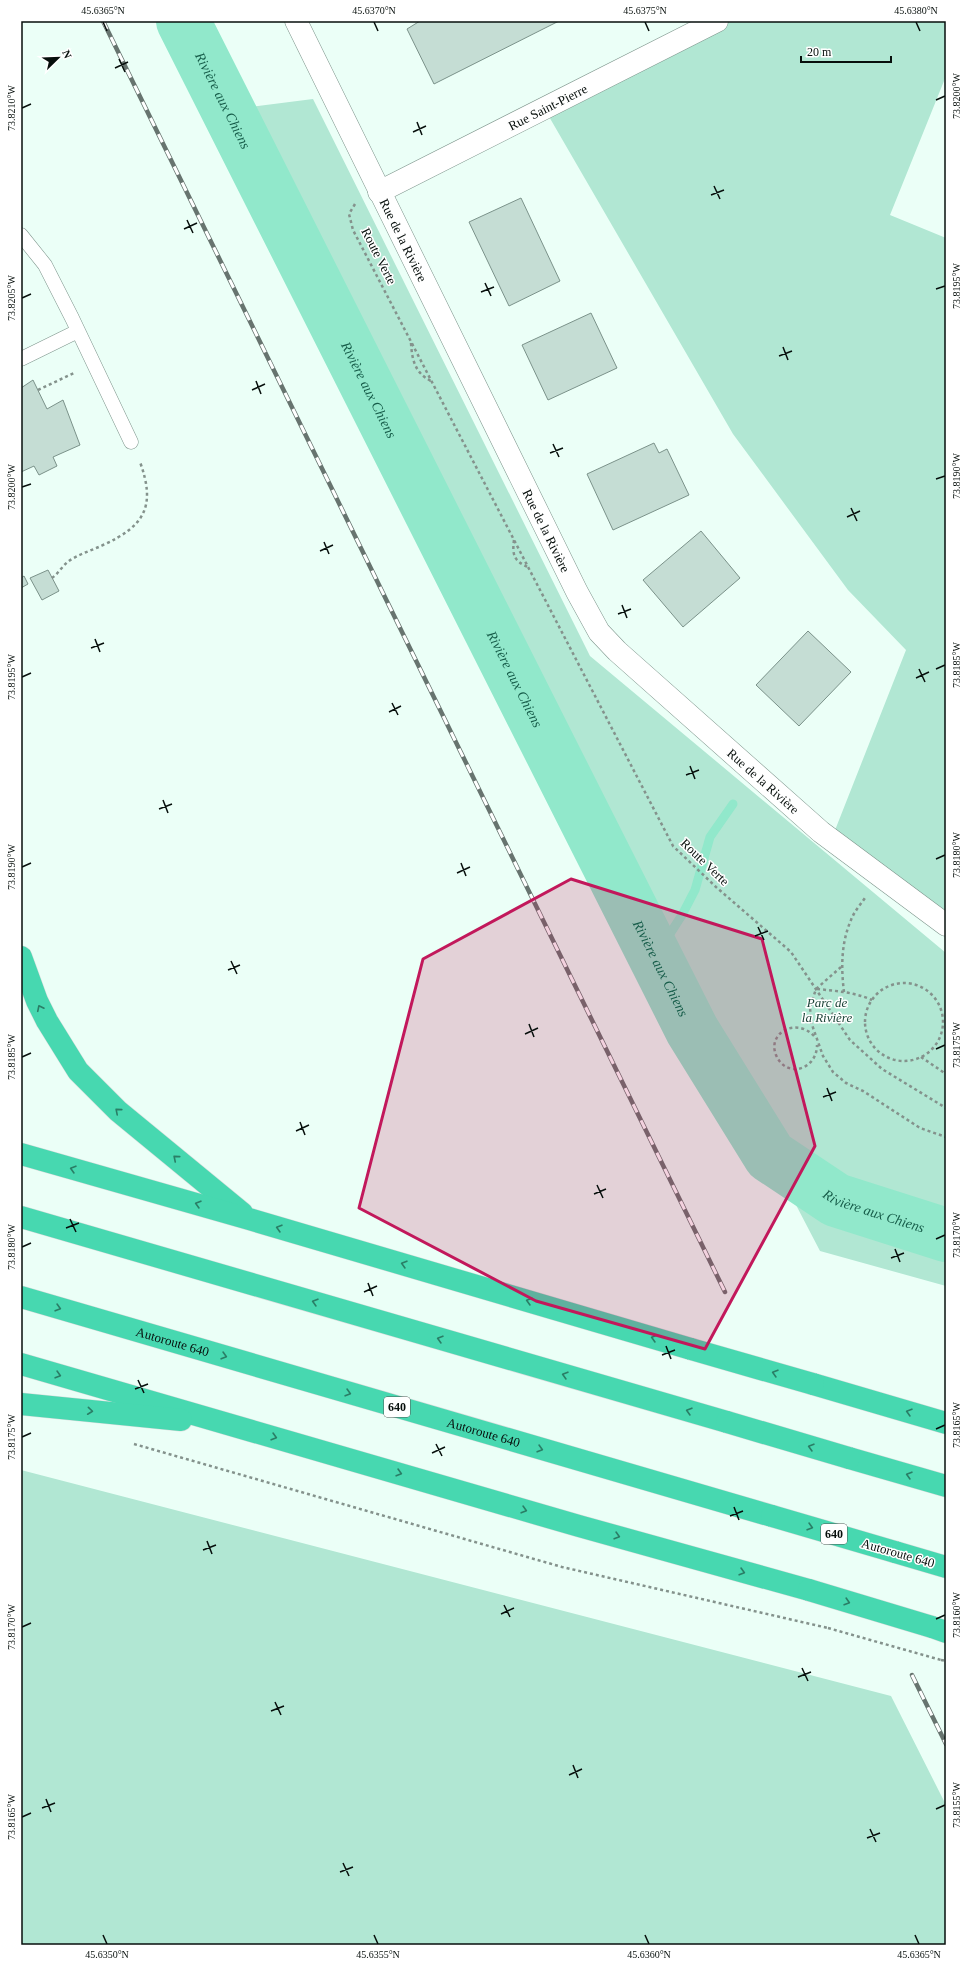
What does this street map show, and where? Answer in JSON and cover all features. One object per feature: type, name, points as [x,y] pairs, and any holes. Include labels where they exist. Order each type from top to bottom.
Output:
[{"type":"highway","points":[[21,957],[46,1021],[78,1071],[118,1111],[249,1219]]},
{"type":"highway","points":[[21,1154],[249,1219],[946,1423]]},
{"type":"highway","points":[[21,1217],[946,1486]]},
{"type":"highway","name":"Autoroute 640","points":[[21,1298],[946,1567]]},
{"type":"highway","points":[[21,1364],[579,1526],[809,1590],[939,1629]]},
{"type":"highway","points":[[21,1404],[237,1426]]},
{"type":"street","name":"Rue de la Rivière","points":[[296,21],[577,592],[599,632],[617,651],[821,832],[946,925]]},
{"type":"street","name":"Rue Saint-Pierre","points":[[379,192],[716,21]]},
{"type":"lane","points":[[21,235],[45,265],[94,363],[131,442]]},
{"type":"lane","points":[[21,359],[78,331]]},
{"type":"path","name":"Route Verte","points":[[379,192],[356,203],[349,214],[353,230],[529,567],[672,846],[716,887],[791,952],[850,1040],[882,1069],[946,1108]]},
{"type":"path","name":"Route Verte","points":[[411,341],[412,359],[421,376],[431,381]]},
{"type":"path","points":[[38,390],[94,363]]},
{"type":"path","points":[[52,578],[71,560],[120,537],[133,529],[141,516],[147,503],[148,490],[140,462],[131,442]]},
{"type":"path","name":"Route Verte","points":[[514,540],[513,551],[519,563],[529,567]]},
{"type":"path","points":[[844,992],[841,967],[844,944],[851,919],[879,876]]},
{"type":"path","points":[[841,967],[816,989],[810,1007],[814,1036],[833,1072],[846,1083],[863,1091],[920,1128],[946,1138]]},
{"type":"path","points":[[896,983],[910,983],[922,987],[932,994],[939,1004],[942,1016],[942,1029],[939,1040],[931,1050],[921,1057],[909,1061],[897,1060],[884,1056],[874,1047],[867,1035],[865,1022],[867,1008],[872,1000],[884,988],[896,983]]},
{"type":"path","points":[[816,989],[861,995],[872,1000]]},
{"type":"path","points":[[814,1036],[803,1028],[795,1026],[784,1030],[779,1035],[775,1044],[776,1056],[790,1069],[800,1069],[810,1064],[817,1053],[817,1044]]},
{"type":"path","points":[[942,1029],[946,1030]]},
{"type":"path","points":[[921,1057],[946,1074]]},
{"type":"path","points":[[132,1444],[562,1567],[828,1628],[946,1662]]},
{"type":"highlighted area","points":[[571,879],[762,939],[815,1146],[705,1349],[536,1301],[359,1208],[423,959]]},
{"type":"green space","points":[[717,21],[946,21],[946,76],[890,215],[946,238],[946,934],[828,848],[906,650],[848,590],[733,434],[544,108]]},
{"type":"green space","name":"Parc de la Rivière","points":[[313,99],[590,656],[946,953],[946,1286],[820,1251],[225,110]]},
{"type":"green space","points":[[21,1470],[891,1696],[946,1805],[946,1945],[21,1945]]},
{"type":"building","points":[[420,21],[559,21],[434,84],[407,29]]},
{"type":"building","points":[[521,198],[560,281],[509,306],[469,222]]},
{"type":"building","points":[[591,313],[617,368],[548,400],[522,345]]},
{"type":"building","points":[[33,380],[47,409],[63,400],[80,445],[53,457],[57,466],[39,475],[34,466],[21,472],[21,388]]},
{"type":"building","points":[[654,443],[659,453],[667,449],[689,495],[613,530],[587,474]]},
{"type":"building","points":[[701,531],[740,578],[683,627],[643,580]]},
{"type":"building","points":[[48,570],[59,591],[42,600],[30,578]]},
{"type":"building","points":[[24,576],[28,584],[21,588],[21,578]]},
{"type":"building","points":[[808,631],[851,672],[799,726],[756,685]]},
{"type":"waterway","name":"Rivière aux Chiens","points":[[183,21],[692,1030],[770,1156],[836,1200],[946,1235]]},
{"type":"waterway","points":[[655,957],[682,915],[695,890],[710,837],[733,804]]},
{"type":"railway","points":[[103,21],[725,1292]]},
{"type":"railway","points":[[912,1675],[946,1744]]}]
